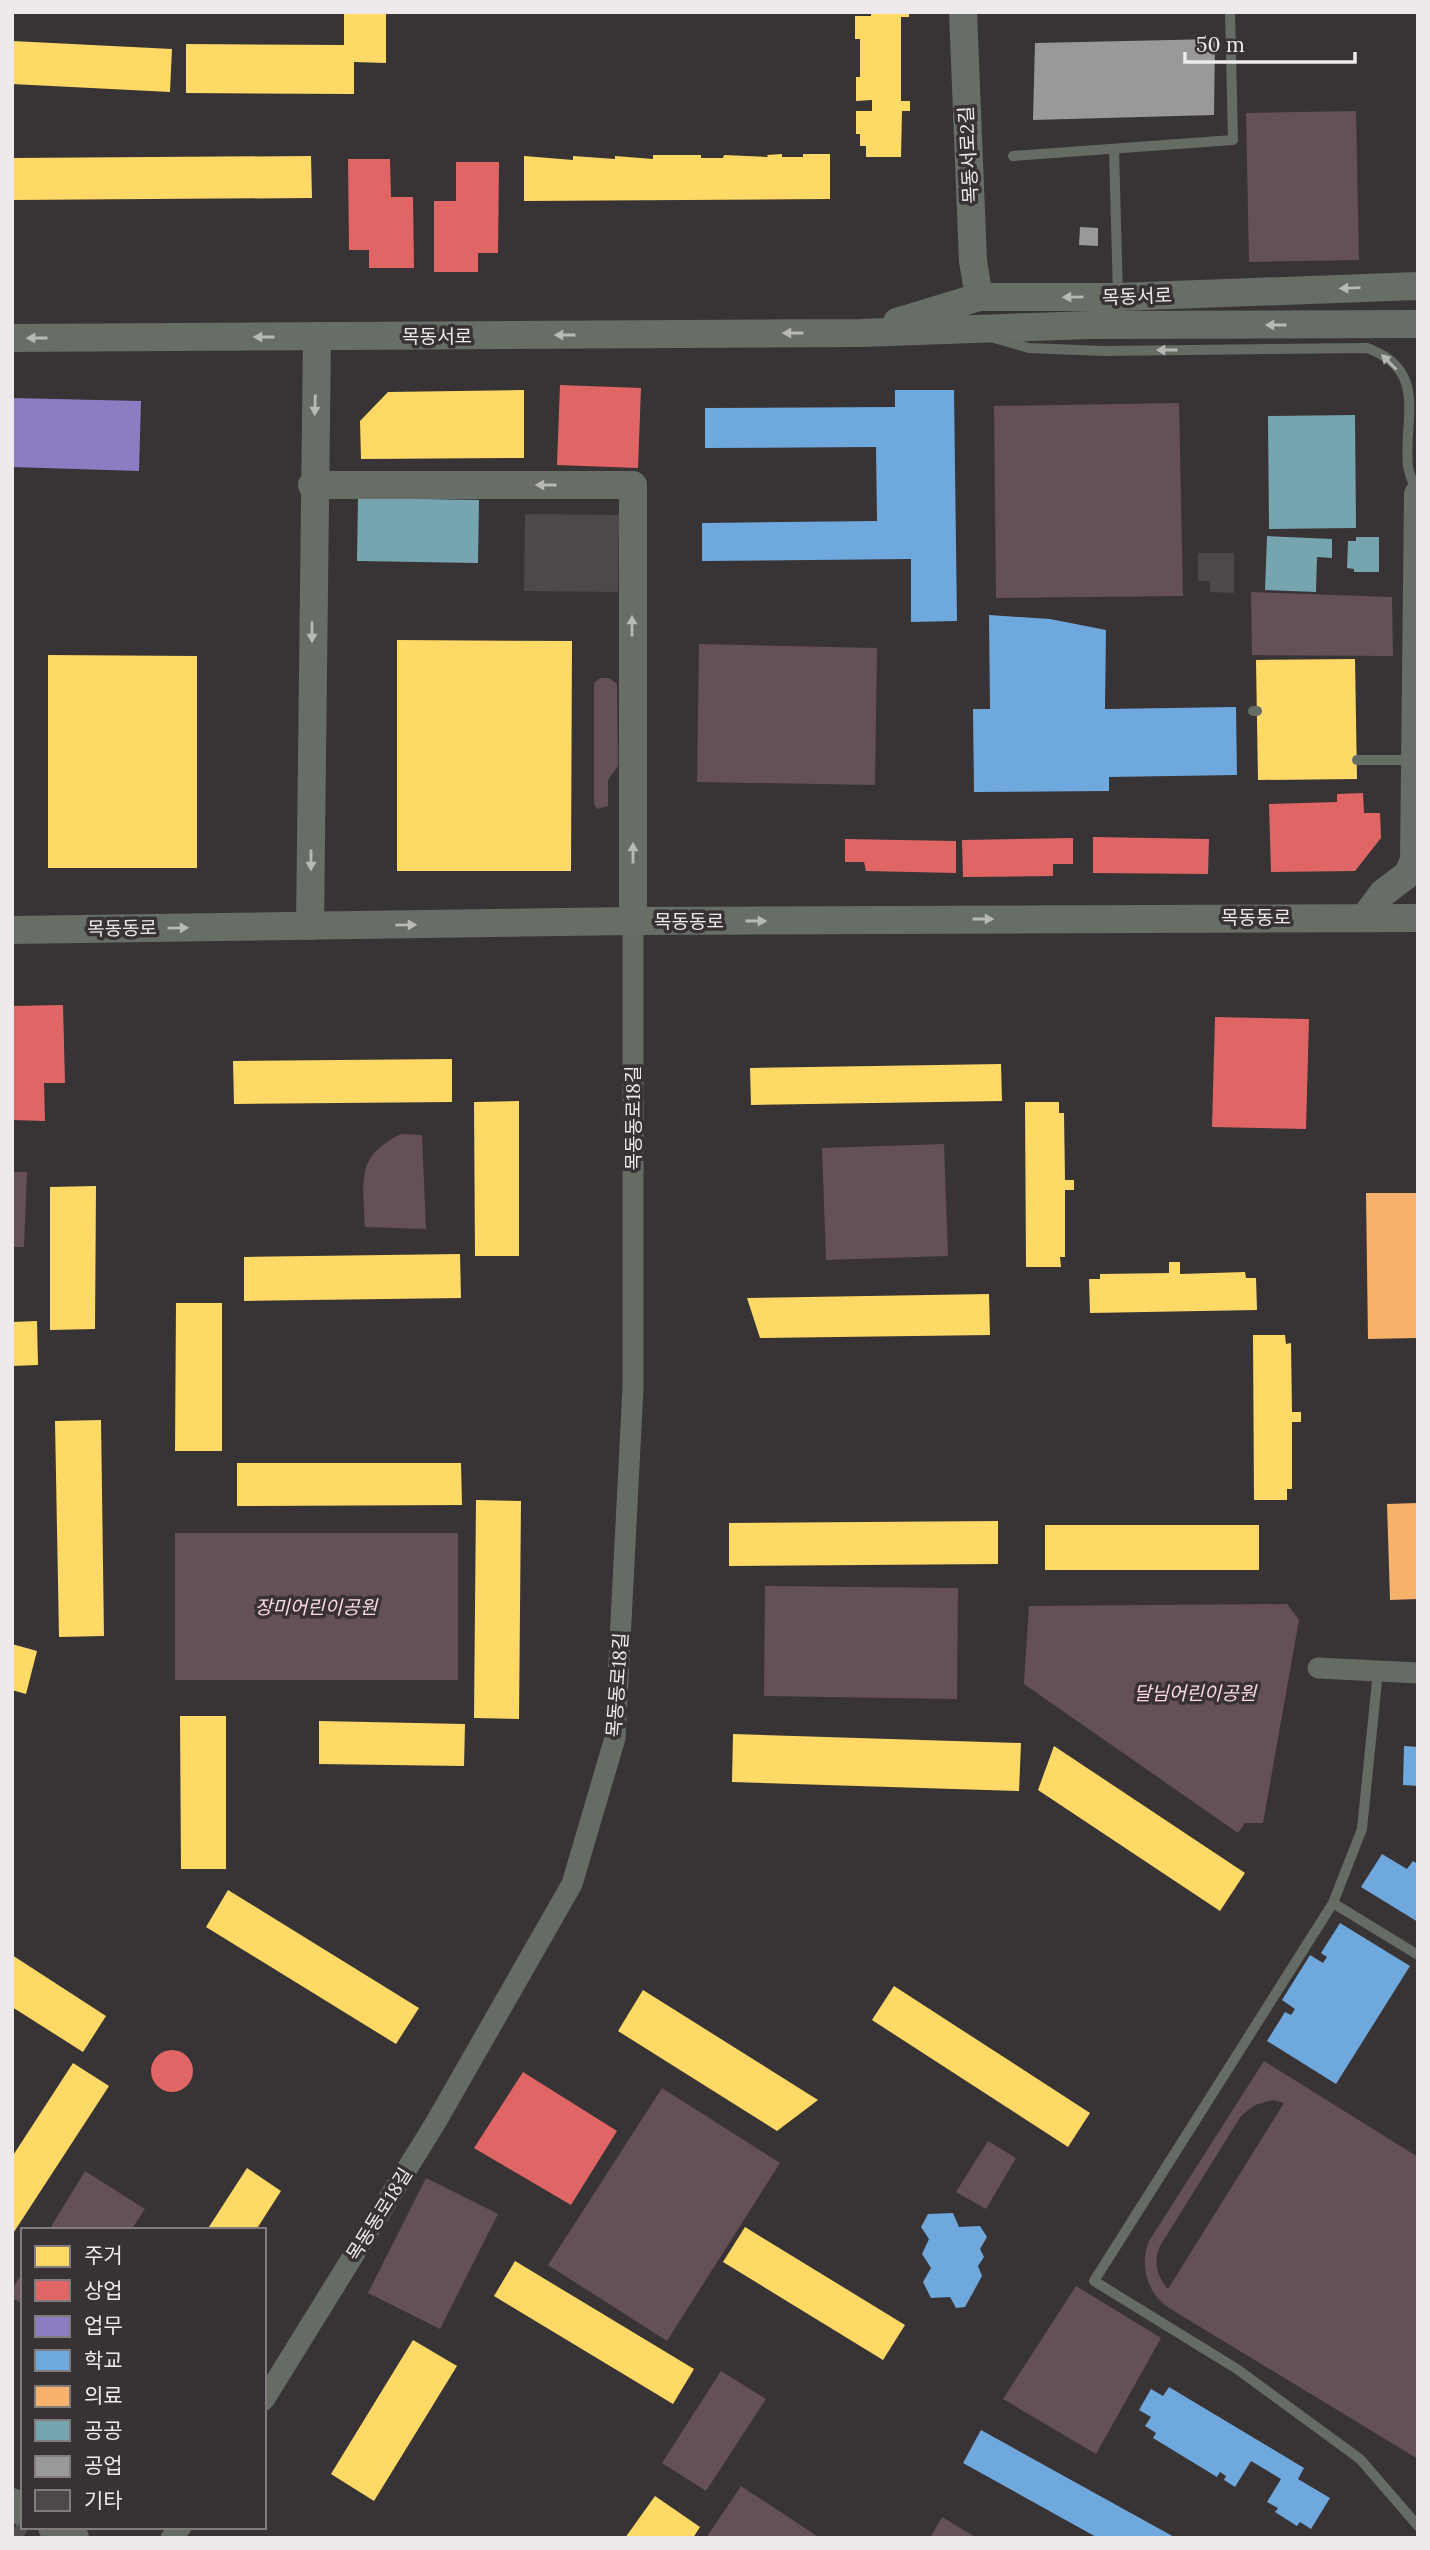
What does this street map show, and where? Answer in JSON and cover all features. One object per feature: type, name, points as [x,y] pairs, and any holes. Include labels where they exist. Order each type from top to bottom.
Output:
[{"type":"main road","name":"목동서로2길","points":[[963,12],[973,261],[978,297]]},
{"type":"main road","name":"목동서로","points":[[861,333],[978,297],[1118,297],[1418,286]]},
{"type":"main road","name":"목동서로","points":[[12,338],[861,333],[1090,325],[1418,324]]},
{"type":"main road","points":[[310,926],[313,485],[317,336]]},
{"type":"main road","points":[[313,485],[633,485],[633,921]]},
{"type":"main road","points":[[1365,917],[1383,893],[1408,874],[1414,860],[1418,495]]},
{"type":"main road","name":"목동동로","points":[[12,930],[633,921],[1418,918]]},
{"type":"main road","points":[[57,2529],[73,2538]]},
{"type":"street","name":"목동동로18길","points":[[266,2397],[436,2122],[572,1884],[615,1738],[633,1388],[633,921]]},
{"type":"street","points":[[1318,1668],[1418,1673]]},
{"type":"lane","points":[[1013,156],[1233,140],[1230,12]]},
{"type":"lane","points":[[1114,149],[1118,297]]},
{"type":"lane","points":[[964,330],[1029,348],[1104,351],[1367,348],[1379,352],[1407,383],[1411,397],[1408,467],[1418,495]]},
{"type":"lane","points":[[1357,760],[1417,760]]},
{"type":"lane","points":[[1378,1671],[1362,1829],[1333,1903],[1094,2281],[1237,2369],[1360,2459],[1418,2526]]},
{"type":"lane","points":[[1333,1903],[1418,1955]]},
{"type":"green space","points":[[1356,111],[1359,260],[1249,262],[1246,113]]},
{"type":"green space","points":[[1179,403],[1183,596],[996,598],[994,406]]},
{"type":"green space","points":[[1251,592],[1392,597],[1393,656],[1252,655]]},
{"type":"green space","points":[[699,644],[877,648],[875,785],[697,782]]},
{"type":"green space","points":[[600,678],[609,678],[617,684],[618,766],[608,780],[608,806],[597,809],[594,804],[594,683]]},
{"type":"green space","points":[[401,1134],[422,1135],[426,1229],[365,1227],[364,1183],[369,1161],[375,1152]]},
{"type":"green space","points":[[944,1144],[948,1256],[826,1260],[822,1148]]},
{"type":"green space","points":[[12,1172],[27,1172],[24,1247],[12,1247]]},
{"type":"green space","name":"장미어린이공원","points":[[175,1533],[458,1533],[458,1680],[175,1680]]},
{"type":"green space","points":[[765,1586],[958,1588],[957,1699],[764,1696]]},
{"type":"green space","name":"달님어린이공원","points":[[1287,1604],[1299,1620],[1263,1823],[1245,1823],[1238,1833],[1024,1684],[1029,1606]]},
{"type":"green space","points":[[1264,2061],[1418,2157],[1418,2459],[1161,2302],[1150,2287],[1145,2269],[1149,2241]],"holes":[[[1273,2100],[1284,2103],[1168,2289],[1157,2269],[1160,2246],[1241,2116],[1255,2105]]]},
{"type":"green space","points":[[662,2088],[780,2163],[667,2341],[548,2265]]},
{"type":"green space","points":[[988,2141],[1016,2158],[986,2209],[956,2192]]},
{"type":"green space","points":[[85,2171],[145,2209],[132,2228],[50,2228]]},
{"type":"green space","points":[[426,2178],[498,2214],[440,2329],[368,2293]]},
{"type":"green space","points":[[21,2275],[21,2303],[12,2298],[12,2289]]},
{"type":"green space","points":[[1076,2286],[1161,2338],[1096,2454],[1003,2399]]},
{"type":"green space","points":[[721,2371],[766,2399],[706,2491],[662,2463]]},
{"type":"green space","points":[[741,2486],[820,2538],[706,2538]]},
{"type":"green space","points":[[942,2517],[977,2538],[930,2538]]},
{"type":"building: 주거","points":[[344,12],[386,12],[386,63],[354,62],[354,94],[186,93],[186,44],[344,45]]},
{"type":"building: 주거","points":[[871,12],[909,12],[909,17],[901,17],[901,101],[910,101],[910,111],[902,111],[901,157],[866,157],[866,146],[860,146],[860,134],[856,134],[856,111],[872,111],[872,100],[856,101],[856,77],[860,77],[860,39],[855,39],[855,16],[871,16]]},
{"type":"building: 주거","points":[[12,41],[172,49],[170,92],[12,84]]},
{"type":"building: 주거","points":[[782,154],[782,157],[803,157],[803,154],[830,154],[830,199],[524,201],[524,156],[573,160],[573,156],[653,159],[653,155],[723,158],[724,155],[768,157],[767,155]]},
{"type":"building: 주거","points":[[311,156],[312,198],[12,200],[12,158]]},
{"type":"building: 주거","points":[[524,390],[524,458],[361,459],[360,421],[388,392]]},
{"type":"building: 주거","points":[[397,640],[572,641],[571,871],[397,871]]},
{"type":"building: 주거","points":[[48,655],[197,656],[197,868],[48,868]]},
{"type":"building: 주거","points":[[1355,659],[1357,779],[1258,780],[1256,660]]},
{"type":"building: 주거","points":[[452,1059],[452,1102],[234,1104],[233,1061]]},
{"type":"building: 주거","points":[[1001,1064],[1002,1101],[751,1105],[750,1068]]},
{"type":"building: 주거","points":[[519,1101],[519,1256],[475,1256],[474,1102]]},
{"type":"building: 주거","points":[[1025,1102],[1059,1102],[1059,1113],[1064,1113],[1065,1180],[1074,1180],[1074,1190],[1065,1190],[1065,1257],[1060,1257],[1061,1267],[1026,1267]]},
{"type":"building: 주거","points":[[96,1186],[95,1329],[50,1330],[50,1187]]},
{"type":"building: 주거","points":[[460,1254],[461,1298],[244,1301],[244,1257]]},
{"type":"building: 주거","points":[[1169,1262],[1180,1262],[1180,1274],[1245,1272],[1246,1278],[1256,1278],[1257,1310],[1090,1313],[1089,1279],[1100,1279],[1100,1274],[1169,1273]]},
{"type":"building: 주거","points":[[989,1294],[990,1335],[760,1338],[747,1298]]},
{"type":"building: 주거","points":[[176,1303],[222,1303],[222,1451],[175,1451]]},
{"type":"building: 주거","points":[[37,1321],[38,1365],[12,1366],[12,1322]]},
{"type":"building: 주거","points":[[1253,1335],[1285,1335],[1286,1344],[1291,1343],[1292,1412],[1301,1412],[1301,1422],[1292,1422],[1292,1489],[1287,1489],[1287,1500],[1254,1500]]},
{"type":"building: 주거","points":[[101,1420],[104,1636],[59,1637],[55,1421]]},
{"type":"building: 주거","points":[[237,1463],[461,1463],[462,1505],[237,1506]]},
{"type":"building: 주거","points":[[476,1500],[521,1501],[519,1719],[474,1718]]},
{"type":"building: 주거","points":[[998,1521],[998,1564],[729,1566],[729,1523]]},
{"type":"building: 주거","points":[[1045,1525],[1259,1525],[1259,1570],[1045,1570]]},
{"type":"building: 주거","points":[[12,1644],[37,1651],[26,1694],[12,1690]]},
{"type":"building: 주거","points":[[180,1716],[226,1716],[226,1869],[181,1869]]},
{"type":"building: 주거","points":[[319,1721],[465,1724],[464,1766],[319,1764]]},
{"type":"building: 주거","points":[[733,1734],[1021,1743],[1019,1791],[732,1782]]},
{"type":"building: 주거","points":[[1054,1746],[1245,1873],[1220,1911],[1038,1790]]},
{"type":"building: 주거","points":[[228,1890],[419,2008],[396,2044],[206,1927]]},
{"type":"building: 주거","points":[[12,1955],[106,2016],[83,2052],[12,2007]]},
{"type":"building: 주거","points":[[894,1986],[1090,2113],[1068,2147],[872,2020]]},
{"type":"building: 주거","points":[[643,1990],[818,2100],[777,2131],[618,2031]]},
{"type":"building: 주거","points":[[73,2063],[109,2086],[12,2235],[12,2157]]},
{"type":"building: 주거","points":[[247,2168],[281,2191],[257,2228],[208,2228]]},
{"type":"building: 주거","points":[[745,2227],[905,2325],[883,2360],[723,2262]]},
{"type":"building: 주거","points":[[515,2261],[694,2369],[673,2404],[494,2296]]},
{"type":"building: 주거","points":[[413,2340],[457,2366],[374,2501],[331,2474]]},
{"type":"building: 주거","points":[[655,2496],[700,2527],[693,2538],[625,2538]]},
{"type":"building: 상업","points":[[348,159],[390,159],[391,197],[413,197],[414,268],[369,268],[369,250],[349,250]]},
{"type":"building: 상업","points":[[456,162],[499,162],[498,253],[478,253],[478,272],[434,272],[434,201],[456,201]]},
{"type":"building: 상업","points":[[560,385],[641,388],[638,468],[557,465]]},
{"type":"building: 상업","points":[[1363,793],[1364,813],[1380,813],[1381,838],[1355,871],[1271,872],[1269,804],[1337,802],[1337,794]]},
{"type":"building: 상업","points":[[1093,837],[1209,839],[1208,874],[1093,873]]},
{"type":"building: 상업","points":[[1073,838],[1073,864],[1053,864],[1053,876],[963,877],[962,840]]},
{"type":"building: 상업","points":[[845,839],[956,841],[956,873],[866,871],[864,862],[845,862]]},
{"type":"building: 상업","points":[[63,1005],[65,1083],[44,1083],[45,1121],[12,1120],[12,1006]]},
{"type":"building: 상업","points":[[1215,1017],[1309,1019],[1306,1129],[1212,1127]]},
{"type":"building: 상업","points":[[172,2050],[187,2056],[193,2071],[187,2086],[172,2092],[157,2086],[151,2071],[157,2056]]},
{"type":"building: 상업","points":[[523,2072],[617,2131],[571,2205],[474,2148]]},
{"type":"building: 업무","points":[[12,398],[141,401],[139,471],[12,467]]},
{"type":"building: 학교","points":[[895,390],[954,390],[957,621],[911,622],[911,559],[702,561],[702,523],[877,521],[876,447],[705,448],[705,408],[895,407]]},
{"type":"building: 학교","points":[[989,615],[1050,619],[1106,630],[1105,709],[1236,707],[1237,775],[1109,777],[1109,791],[974,792],[973,709],[990,709]]},
{"type":"building: 학교","points":[[1404,1746],[1418,1747],[1418,1786],[1403,1785]]},
{"type":"building: 학교","points":[[1382,1854],[1407,1869],[1413,1861],[1418,1864],[1418,1922],[1361,1887]]},
{"type":"building: 학교","points":[[1340,1923],[1410,1966],[1336,2084],[1267,2041],[1285,2012],[1291,2015],[1295,2009],[1282,2000],[1310,1955],[1323,1963],[1327,1957],[1321,1953]]},
{"type":"building: 학교","points":[[953,2213],[959,2227],[980,2226],[987,2237],[980,2249],[984,2257],[978,2266],[982,2276],[965,2307],[956,2308],[950,2297],[931,2298],[923,2282],[931,2268],[922,2254],[929,2239],[921,2227],[928,2214]]},
{"type":"building: 학교","points":[[1169,2387],[1304,2468],[1298,2479],[1330,2498],[1311,2529],[1300,2522],[1297,2526],[1275,2512],[1278,2508],[1267,2502],[1281,2479],[1251,2461],[1235,2487],[1224,2480],[1226,2476],[1220,2472],[1217,2477],[1153,2438],[1156,2433],[1145,2426],[1151,2417],[1139,2410],[1151,2389],[1163,2396]]},
{"type":"building: 학교","points":[[981,2430],[1176,2538],[1098,2538],[963,2463]]},
{"type":"building: 의료","points":[[1366,1193],[1418,1193],[1418,1338],[1368,1339]]},
{"type":"building: 의료","points":[[1418,1503],[1418,1599],[1390,1600],[1387,1504]]},
{"type":"building: 공공","points":[[1355,415],[1356,528],[1269,529],[1268,416]]},
{"type":"building: 공공","points":[[358,498],[479,500],[478,563],[357,561]]},
{"type":"building: 공공","points":[[1267,536],[1332,539],[1332,558],[1317,557],[1316,592],[1265,590]]},
{"type":"building: 공공","points":[[1356,537],[1379,537],[1379,572],[1354,572],[1354,569],[1347,568],[1348,541],[1356,541]]},
{"type":"building: 공업","points":[[1215,39],[1214,115],[1033,120],[1035,43]]},
{"type":"building: 공업","points":[[1080,227],[1098,228],[1098,246],[1079,245]]},
{"type":"building: 기타","points":[[525,514],[619,515],[618,592],[524,591]]},
{"type":"building: 기타","points":[[1198,553],[1234,553],[1234,593],[1210,592],[1210,581],[1198,581]]},
{"type":"tunnel","points":[[12,2532],[23,2538]]}]
